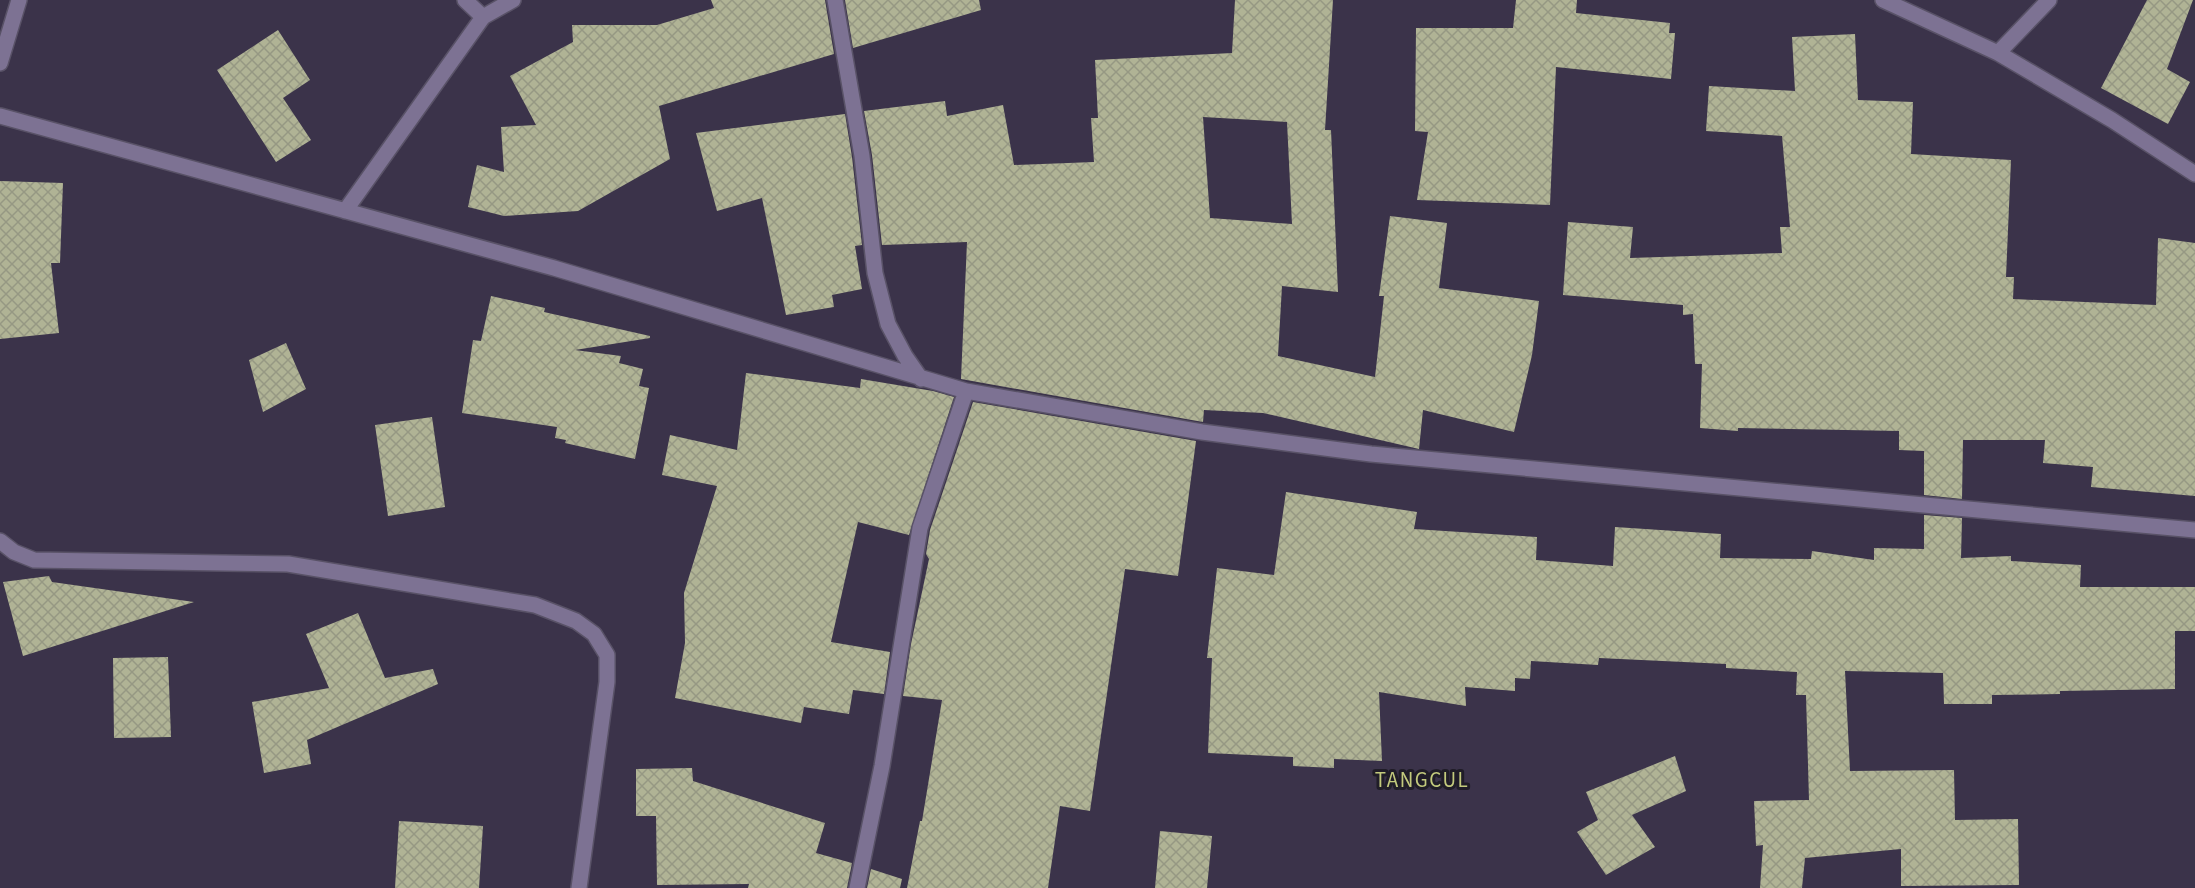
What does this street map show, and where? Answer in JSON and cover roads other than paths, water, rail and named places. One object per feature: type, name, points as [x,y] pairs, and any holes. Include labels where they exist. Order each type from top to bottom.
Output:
[{"type":"street","points":[[0,63],[19,0]]},
{"type":"street","points":[[465,0],[483,17]]},
{"type":"street","points":[[345,211],[483,17],[513,0]]},
{"type":"street","points":[[835,0],[862,156],[879,291],[888,324],[905,356],[921,379]]},
{"type":"street","points":[[1883,0],[1998,53],[2112,120],[2195,174]]},
{"type":"street","points":[[1998,53],[2049,0]]},
{"type":"street","points":[[0,116],[554,268],[966,391],[1202,432],[1371,454],[2195,530]]},
{"type":"street","points":[[857,888],[882,766],[920,528],[966,391]]},
{"type":"street","points":[[0,541],[14,552],[34,560],[288,564],[535,605],[576,621],[594,634],[607,655],[607,682],[579,888]]},
{"type":"district","name":"TANGCUL","points":[[1422,780]]}]
